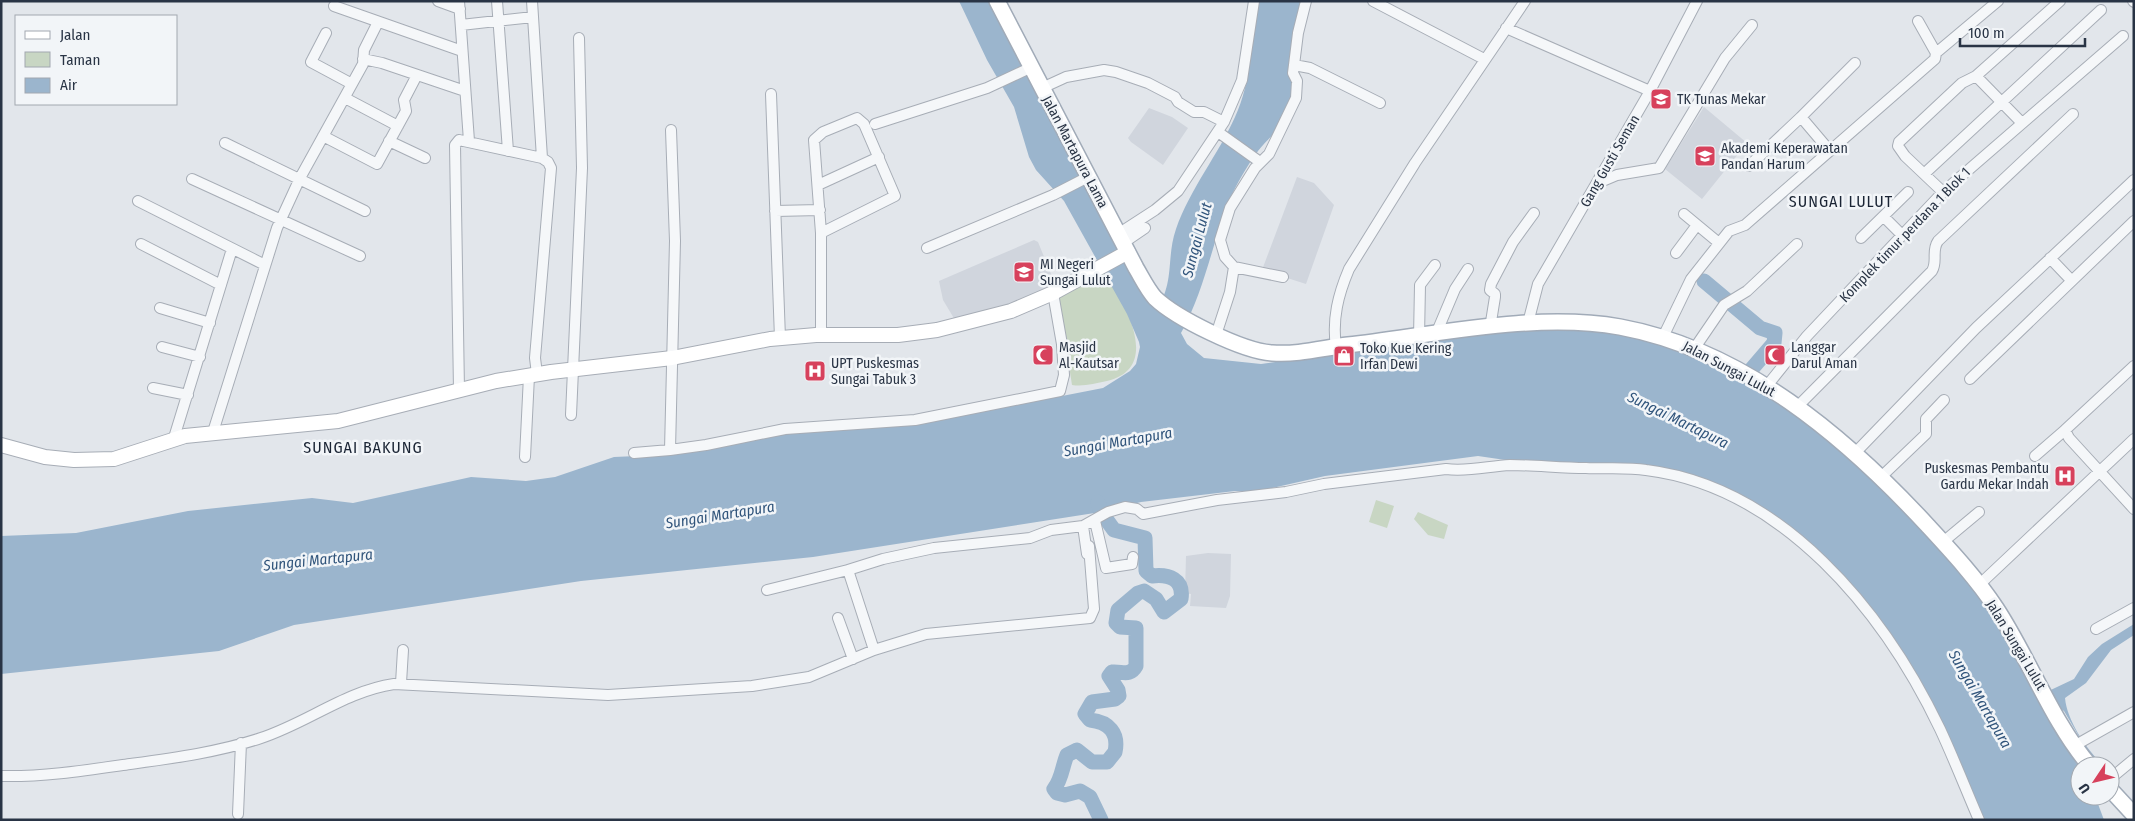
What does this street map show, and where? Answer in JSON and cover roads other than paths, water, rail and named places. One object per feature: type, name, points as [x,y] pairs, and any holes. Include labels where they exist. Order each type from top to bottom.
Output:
[{"type":"main road","name":"Jalan Martapura Lama","points":[[997,1],[1123,246],[1157,300]]},
{"type":"main road","name":"Jalan Sungai Lulut","points":[[1157,300],[1216,335],[1249,348],[1274,354],[1303,353],[1336,347],[1528,323],[1582,322],[1663,336],[1694,349],[1746,375],[1797,407],[1855,453],[1881,477],[1943,542],[1979,585],[2005,622],[2062,724],[2079,743],[2085,756]]},
{"type":"main road","points":[[2120,796],[2134,815]]},
{"type":"street","points":[[438,1],[459,5],[469,141]]},
{"type":"street","points":[[497,1],[508,151]]},
{"type":"street","points":[[532,1],[542,158]]},
{"type":"street","points":[[1123,246],[1155,210],[1178,191],[1219,134],[1242,80],[1254,1]]},
{"type":"street","points":[[1216,335],[1230,292],[1234,267],[1222,249],[1221,231],[1230,208],[1259,161],[1265,159],[1275,144],[1296,98],[1294,65],[1298,33],[1306,1]]},
{"type":"street","points":[[1373,1],[1484,59]]},
{"type":"street","points":[[1336,347],[1334,318],[1342,284],[1349,269],[1371,231],[1484,59],[1525,1]]},
{"type":"street","name":"Gang Gusti Seman","points":[[1528,323],[1538,284],[1650,91],[1697,1]]},
{"type":"street","points":[[1936,52],[1998,1]]},
{"type":"street","points":[[1943,192],[1901,151],[1899,142],[1962,83],[1976,76],[2060,1]]},
{"type":"street","points":[[334,6],[462,51]]},
{"type":"street","points":[[1924,174],[2101,10]]},
{"type":"street","points":[[460,25],[534,17]]},
{"type":"street","points":[[1663,336],[1683,292],[1729,231],[1745,225],[1935,59],[1936,52],[1918,21]]},
{"type":"street","points":[[214,432],[281,219],[322,136],[352,84],[363,59],[364,50],[378,22]]},
{"type":"street","points":[[1598,183],[1617,175],[1658,168],[1725,58],[1752,25]]},
{"type":"street","points":[[1506,28],[1650,91]]},
{"type":"street","points":[[326,33],[312,62],[352,84]]},
{"type":"street","name":"Komplek timur perdana 1 Blok 1","points":[[1766,387],[1808,336],[1943,192],[2021,122],[2123,36]]},
{"type":"street","points":[[571,415],[582,168],[579,38]]},
{"type":"street","points":[[363,59],[382,62],[465,91]]},
{"type":"street","points":[[1749,166],[1855,63]]},
{"type":"street","points":[[1294,65],[1310,68],[1380,102]]},
{"type":"street","points":[[875,124],[997,83],[1030,68]]},
{"type":"street","points":[[1042,88],[1066,77],[1104,70],[1116,72],[1148,83],[1175,96],[1178,102],[1194,112],[1204,112],[1224,122]]},
{"type":"street","points":[[322,136],[377,164],[406,111],[404,100],[417,75]]},
{"type":"street","points":[[1976,76],[2021,122]]},
{"type":"street","points":[[771,94],[780,338]]},
{"type":"street","points":[[344,98],[398,126]]},
{"type":"street","points":[[1797,407],[1932,271],[1935,266],[1934,247],[1938,241],[2073,114]]},
{"type":"street","points":[[1801,117],[1829,150]]},
{"type":"street","points":[[821,233],[894,198],[893,189],[862,120],[857,118],[823,132],[814,140],[821,233],[821,334]]},
{"type":"street","points":[[670,130],[675,241],[670,450]]},
{"type":"street","points":[[1219,134],[1259,161]]},
{"type":"street","points":[[459,390],[455,145],[459,140],[542,158],[548,162],[551,168],[525,457]]},
{"type":"street","points":[[389,141],[425,158]]},
{"type":"street","points":[[225,142],[365,211]]},
{"type":"street","points":[[818,184],[878,157]]},
{"type":"street","points":[[928,248],[1053,195],[1087,178]]},
{"type":"street","points":[[192,179],[360,256]]},
{"type":"street","points":[[1855,453],[1976,328],[2134,180]]},
{"type":"street","points":[[1861,238],[1908,192]]},
{"type":"street","points":[[138,201],[265,265]]},
{"type":"street","points":[[775,211],[820,210]]},
{"type":"street","points":[[1490,328],[1495,297],[1495,294],[1490,290],[1491,284],[1513,242],[1534,213]]},
{"type":"street","points":[[1684,214],[1719,243]]},
{"type":"street","points":[[1884,217],[1902,235]]},
{"type":"street","points":[[1970,380],[2134,221]]},
{"type":"street","points":[[1676,253],[1697,225]]},
{"type":"street","points":[[1,444],[45,457],[86,461],[122,458],[173,440],[214,432],[338,421],[459,390],[533,375],[672,358],[780,338],[821,334],[898,335],[936,330],[1011,310],[1053,293],[1097,268],[1145,228]]},
{"type":"street","points":[[141,244],[222,285]]},
{"type":"street","points":[[1694,349],[1728,302],[1746,291],[1797,244]]},
{"type":"street","points":[[173,440],[232,249]]},
{"type":"street","points":[[2050,258],[2071,280]]},
{"type":"street","points":[[1419,337],[1420,286],[1435,265]]},
{"type":"street","points":[[1234,267],[1283,277]]},
{"type":"street","points":[[1436,334],[1455,289],[1468,269]]},
{"type":"street","points":[[1053,293],[1067,376]]},
{"type":"street","points":[[160,308],[210,322]]},
{"type":"street","points":[[634,453],[706,445],[785,429],[915,420],[1060,391],[1064,375],[1062,345]]},
{"type":"street","points":[[162,347],[200,357]]},
{"type":"street","points":[[2035,456],[2134,366]]},
{"type":"street","points":[[153,388],[188,395]]},
{"type":"street","points":[[1881,477],[1926,434],[1926,419],[1944,400]]},
{"type":"street","points":[[2065,430],[2099,472],[2134,509]]},
{"type":"street","points":[[1979,585],[2134,440]]},
{"type":"street","points":[[767,590],[848,570],[883,559],[934,548],[1030,538],[1051,530],[1083,526],[1125,507],[1137,509],[1143,514],[1217,500],[1286,492],[1324,484],[1446,469],[1457,470],[1513,465],[1644,469],[1685,476],[1758,509],[1822,559],[1853,593],[1911,676],[1939,727],[1979,820]]},
{"type":"street","points":[[1943,542],[1978,512]]},
{"type":"street","points":[[1101,517],[1106,568],[1128,566],[1132,564],[1133,557]]},
{"type":"street","points":[[1,776],[73,772],[209,752],[262,738],[365,691],[383,685],[401,684],[451,688],[636,694],[794,681],[831,670],[874,650],[939,632],[1090,618],[1094,609],[1089,551],[1088,555],[1083,526]]},
{"type":"street","points":[[848,570],[874,650]]},
{"type":"street","points":[[2096,629],[2134,608]]},
{"type":"street","points":[[838,618],[853,659]]},
{"type":"street","points":[[401,684],[402,650]]},
{"type":"street","points":[[2079,743],[2134,712]]},
{"type":"street","points":[[238,814],[242,743]]},
{"type":"street","points":[[2120,771],[2134,760]]},
{"type":"water","points":[[959,1],[989,1],[1113,237],[1147,299],[1157,309],[1166,289],[1173,240],[1182,214],[1228,131],[1241,103],[1248,75],[1257,1],[1303,1],[1295,80],[1286,111],[1278,128],[1258,151],[1246,169],[1229,201],[1202,285],[1181,333],[1187,344],[1204,358],[1261,364],[1509,329],[1607,330],[1680,348],[1752,386],[1831,437],[1950,557],[2009,636],[2038,696],[2074,679],[2088,657],[2102,644],[2134,624],[2134,635],[2111,650],[2086,683],[2065,698],[2070,716],[2079,735],[2095,756],[2087,750],[2064,711],[2061,709],[2049,718],[2072,756],[2070,756],[2070,806],[2099,806],[2104,820],[1980,820],[1954,755],[1861,601],[1761,508],[1689,476],[1533,464],[1478,456],[1325,476],[1255,492],[1235,491],[1141,502],[1101,512],[813,557],[581,581],[294,625],[219,651],[1,674],[1,536],[76,533],[188,511],[312,498],[353,503],[471,477],[526,481],[555,477],[614,457],[660,455],[757,436],[939,420],[1103,388],[1130,371],[1136,364],[1140,347],[1139,342],[1127,314],[1064,201],[1036,170],[1029,157],[1014,107],[987,60]]},
{"type":"waterway","points":[[1704,281],[1760,328],[1775,333],[1774,343],[1738,385]]},
{"type":"waterway","points":[[1098,502],[1101,512],[1114,530],[1145,538],[1146,571],[1152,576],[1164,576],[1174,579],[1178,582],[1181,592],[1181,599],[1164,612],[1156,599],[1144,591],[1138,593],[1118,610],[1116,623],[1120,627],[1136,628],[1136,666],[1128,672],[1112,672],[1109,676],[1118,690],[1119,696],[1115,699],[1092,702],[1085,714],[1090,720],[1102,723],[1111,730],[1115,739],[1115,752],[1107,762],[1092,762],[1077,750],[1067,755],[1054,789],[1057,793],[1065,795],[1080,791],[1090,797],[1101,820]]},
{"type":"place","name":"TK Tunas Mekar","points":[[1661,99]]},
{"type":"place","name":"Akademi Keperawatan Pandan Harum","points":[[1705,156]]},
{"type":"place","name":"MI Negeri Sungai Lulut","points":[[1024,272]]},
{"type":"place","name":"Masjid Al-Kautsar","points":[[1043,355]]},
{"type":"place","name":"Langgar Darul Aman","points":[[1775,355]]},
{"type":"place","name":"Toko Kue Kering Irfan Dewi","points":[[1344,356]]},
{"type":"place","name":"UPT Puskesmas Sungai Tabuk 3","points":[[815,371]]},
{"type":"place","name":"Puskesmas Pembantu Gardu Mekar Indah","points":[[2065,476]]},
{"type":"district","name":"SUNGAI LULUT","points":[[1841,201]]},
{"type":"district","name":"SUNGAI BAKUNG","points":[[363,447]]},
{"type":"water label","name":"Sungai Lulut","points":[[1197,240]]},
{"type":"water label","name":"Sungai Martapura","points":[[1678,420]]},
{"type":"water label","name":"Sungai Martapura","points":[[1118,442]]},
{"type":"water label","name":"Sungai Martapura","points":[[720,515]]},
{"type":"water label","name":"Sungai Martapura","points":[[318,560]]},
{"type":"water label","name":"Sungai Martapura","points":[[1980,699]]}]
